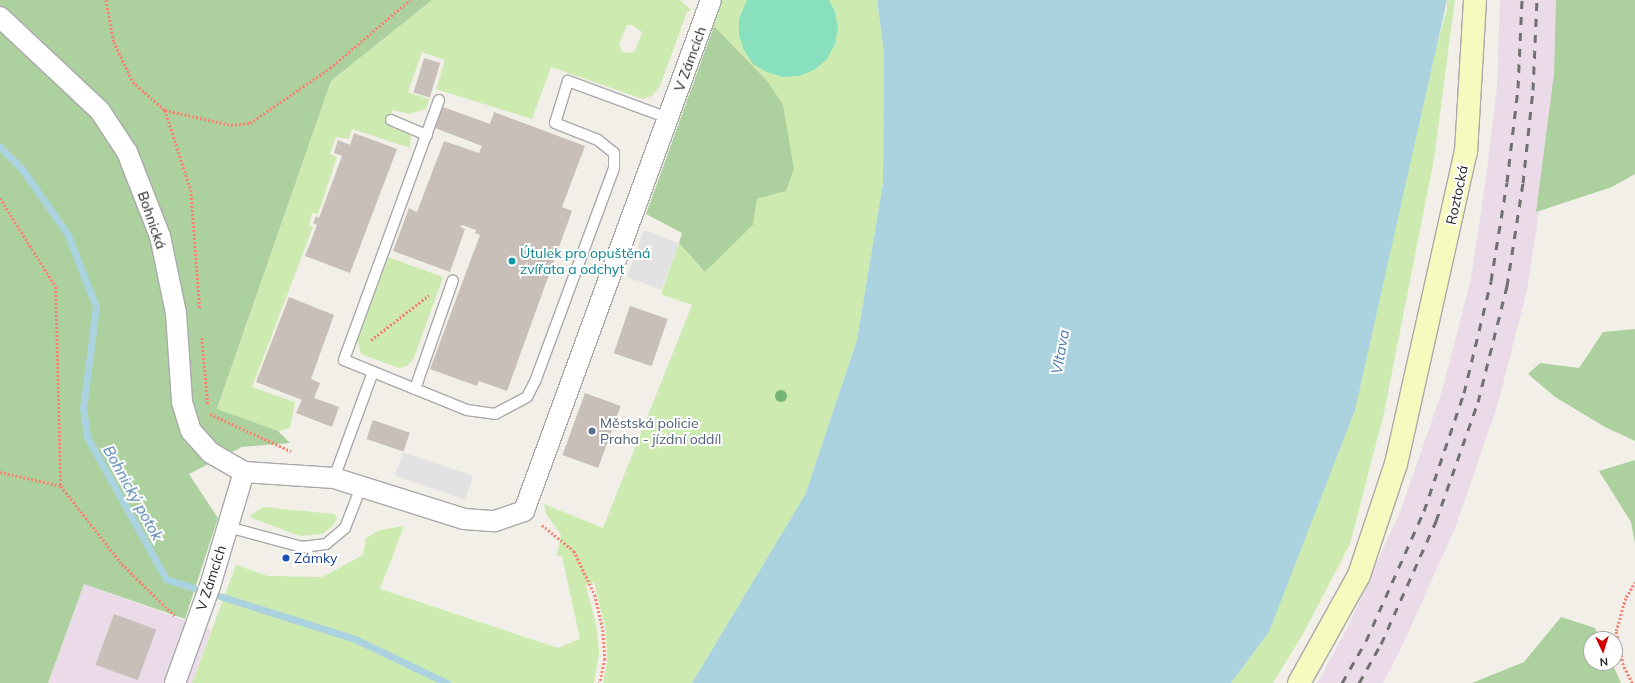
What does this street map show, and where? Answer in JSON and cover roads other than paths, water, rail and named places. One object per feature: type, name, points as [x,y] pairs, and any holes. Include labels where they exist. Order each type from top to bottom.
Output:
[{"type":"main road","name":"Roztocká","points":[[1299,683],[1359,575],[1396,464],[1416,387],[1466,152],[1475,0]]},
{"type":"street","name":"V Zámcích","points":[[361,487],[464,519],[495,521],[524,511],[711,0]]},
{"type":"street","name":"Bohnická","points":[[0,17],[100,111],[127,152],[160,236],[176,313],[182,402],[191,431],[210,453],[244,472]]},
{"type":"street","name":"V Zámcích","points":[[175,683],[208,592],[244,472]]},
{"type":"street","points":[[244,472],[302,474],[334,478],[361,487]]},
{"type":"lane","points":[[439,100],[344,360],[467,410],[495,414],[527,397],[536,379],[614,168],[614,153],[598,140],[555,123],[568,81],[668,118]]},
{"type":"lane","points":[[391,120],[427,135]]},
{"type":"lane","points":[[415,389],[451,284]]},
{"type":"lane","points":[[334,478],[373,372]]},
{"type":"lane","points":[[228,527],[302,547],[326,544],[345,528],[361,487]]},
{"type":"water","name":"Vltava","points":[[877,0],[1447,0],[1355,410],[1269,632],[1231,683],[692,683],[805,495],[857,340],[883,183],[884,54]]},
{"type":"waterway","name":"Bohnický potok","points":[[0,147],[22,169],[68,235],[96,307],[83,408],[87,437],[166,579],[355,639],[447,683]]},
{"type":"railway","points":[[1342,683],[1366,641],[1424,511],[1464,393],[1491,281],[1507,182],[1518,88],[1522,0]]},
{"type":"railway","points":[[1359,683],[1381,644],[1436,521],[1478,402],[1507,286],[1523,183],[1533,90],[1537,0]]},
{"type":"place","name":"Útulek pro opuštěná zvířata a odchyt","points":[[512,261]]},
{"type":"place","name":"Městská policie Praha - jízdní oddíl","points":[[592,431]]},
{"type":"place","name":"Zámky","points":[[286,558]]}]
